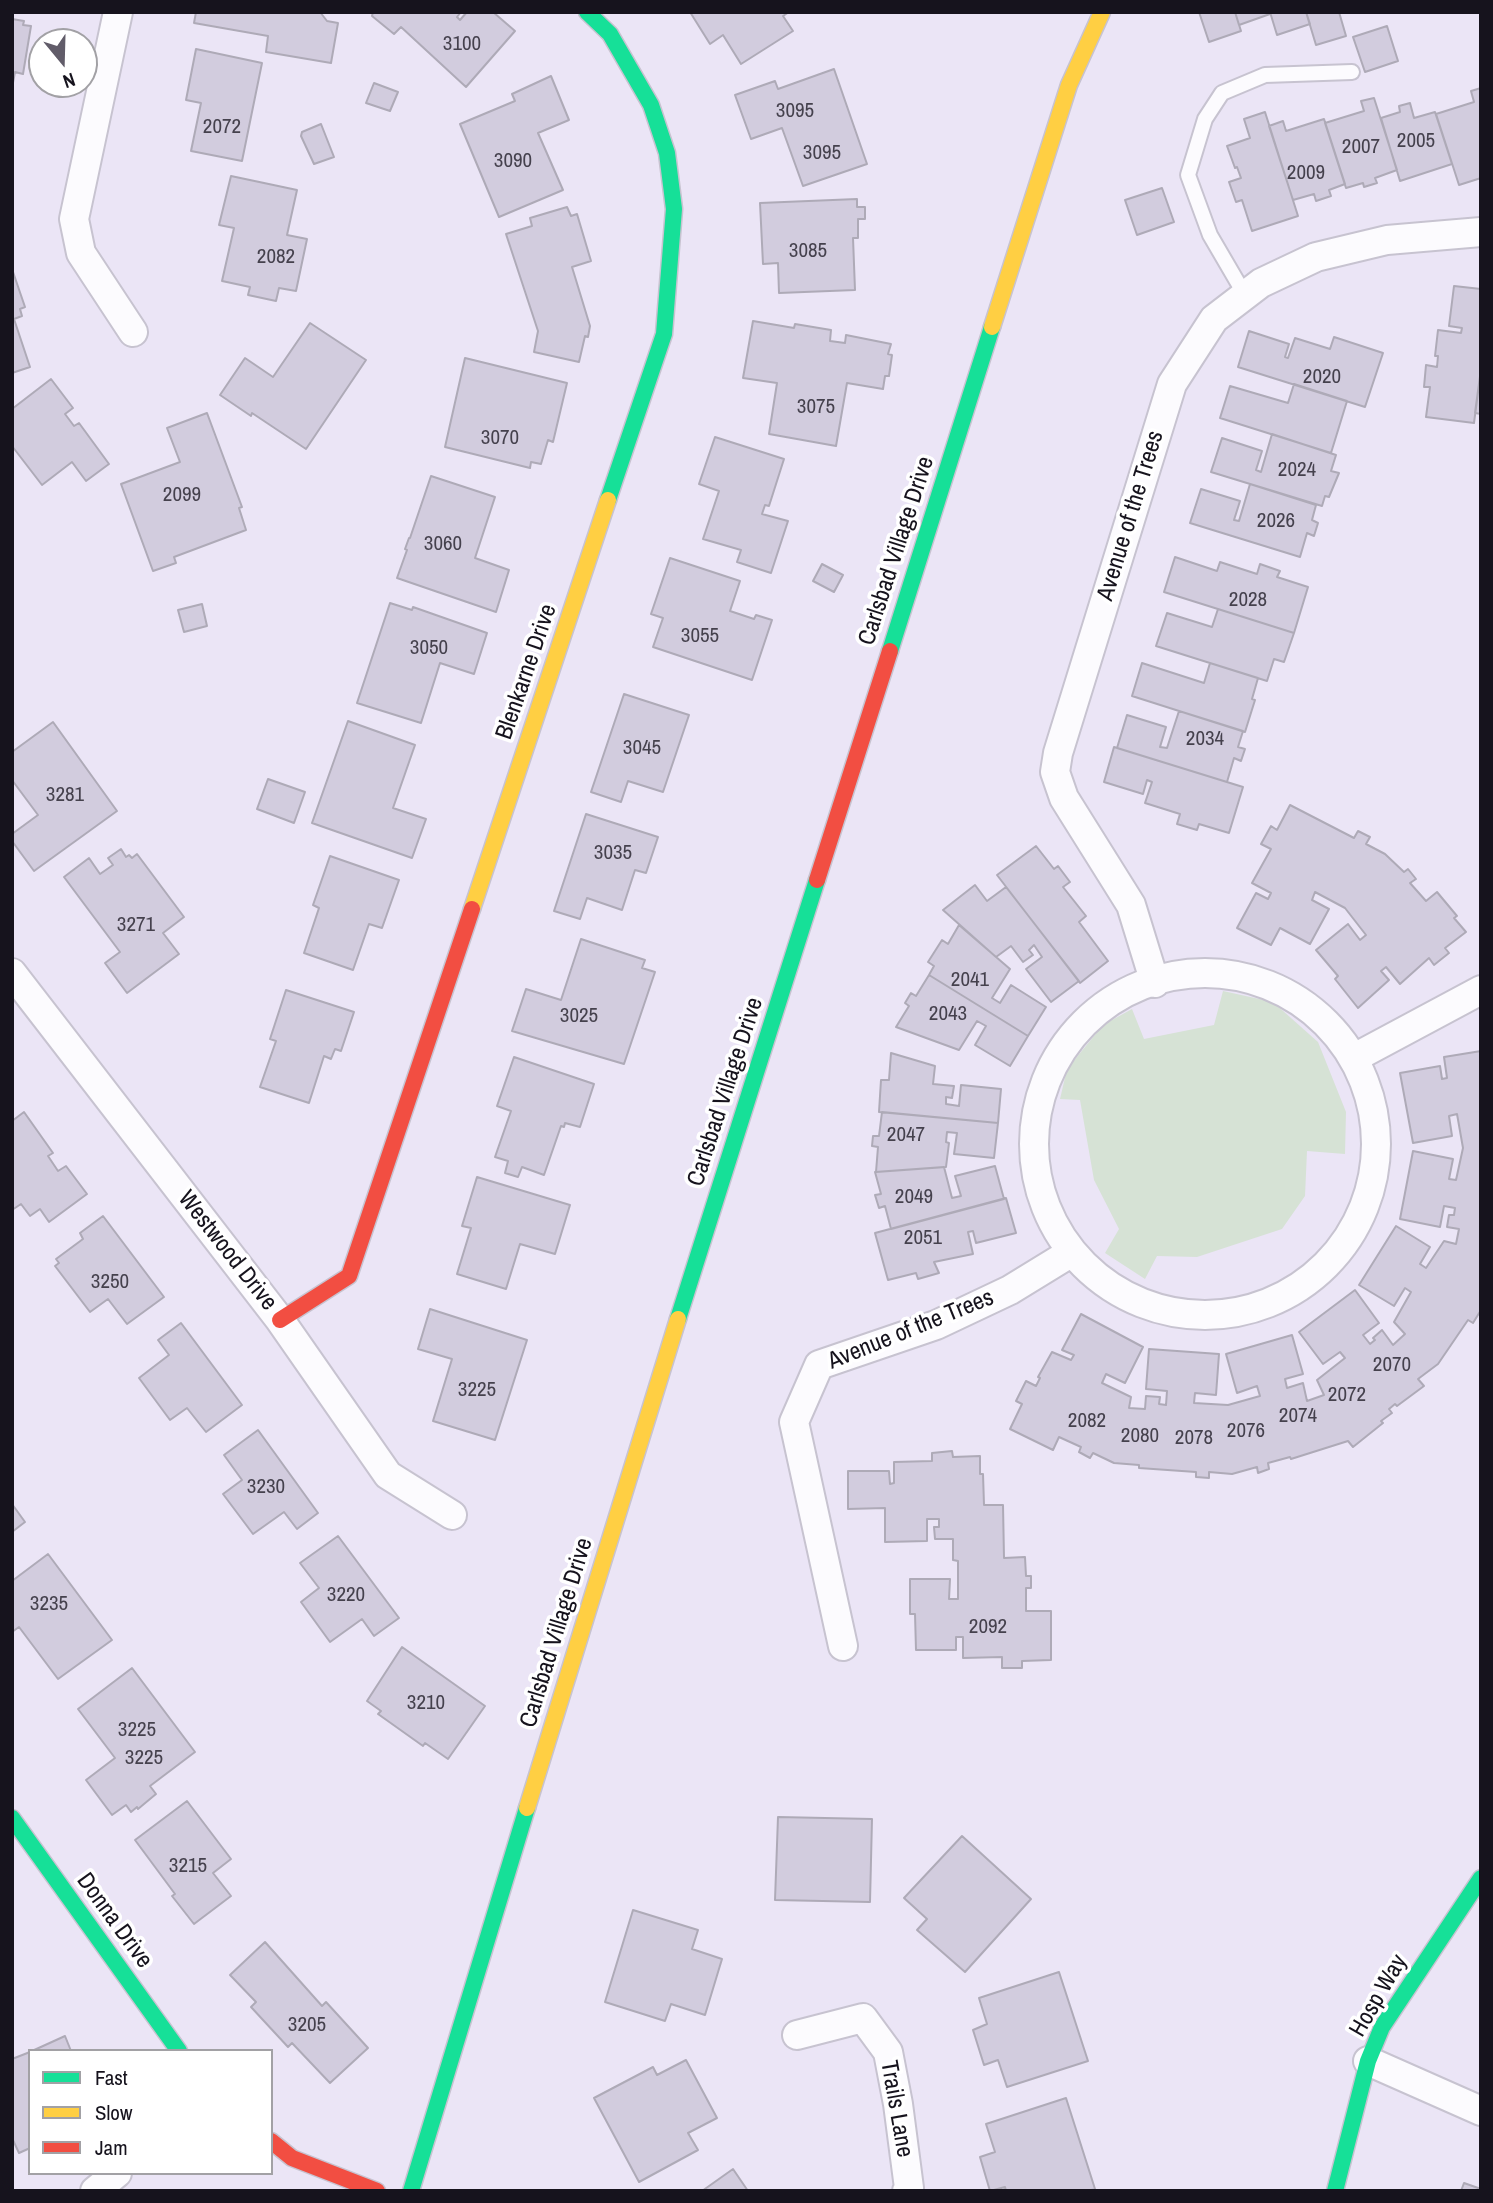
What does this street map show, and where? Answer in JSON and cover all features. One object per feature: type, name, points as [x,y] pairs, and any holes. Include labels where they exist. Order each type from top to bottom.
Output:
[{"type":"main road","name":"Blenkarne Drive","points":[[280,1320],[349,1276],[664,334],[674,209],[667,153],[651,105],[610,34],[587,12]]},
{"type":"main road","name":"Carlsbad Village Drive","points":[[411,2191],[619,1504],[1012,264],[1069,85],[1102,12]]},
{"type":"main road","name":"Donna Drive","points":[[12,1818],[178,2049]]},
{"type":"main road","name":"Hosp Way","points":[[1335,2191],[1368,2061],[1382,2027],[1481,1878]]},
{"type":"main road","points":[[273,2143],[292,2158],[377,2191]]},
{"type":"street","points":[[118,12],[74,219],[82,253],[133,332]]},
{"type":"street","name":"Avenue of the Trees","points":[[1155,983],[1131,905],[1064,799],[1055,772],[1058,753],[1172,384],[1214,319],[1261,283],[1315,257],[1387,240],[1481,232]]},
{"type":"street","name":"Westwood Drive","points":[[12,973],[280,1320],[388,1475],[452,1515]]},
{"type":"street","points":[[1194,974],[1238,976],[1273,987],[1309,1007],[1338,1035],[1354,1058],[1367,1087],[1376,1126],[1376,1159],[1371,1188],[1360,1217],[1345,1244],[1321,1270],[1276,1300],[1234,1313],[1188,1315],[1139,1303],[1103,1282],[1072,1252],[1052,1221],[1041,1195],[1034,1164],[1034,1134],[1041,1094],[1057,1059],[1084,1024],[1114,1000],[1143,986],[1194,974]]},
{"type":"street","points":[[1354,1058],[1481,990]]},
{"type":"street","name":"Avenue of the Trees","points":[[842,1646],[794,1422],[819,1365],[936,1325],[1010,1290],[1072,1252]]},
{"type":"street","name":"Trails Lane","points":[[797,2035],[863,2018],[888,2052],[898,2104],[909,2188],[907,2191]]},
{"type":"street","points":[[1368,2061],[1481,2111]]},
{"type":"street","points":[[95,2191],[115,2175]]},
{"type":"lane","points":[[1245,295],[1210,235],[1188,176],[1205,119],[1222,93],[1265,75],[1352,72]]},
{"type":"green space","points":[[1223,991],[1273,1002],[1318,1042],[1346,1112],[1345,1154],[1307,1151],[1305,1196],[1282,1229],[1197,1257],[1157,1256],[1145,1279],[1105,1253],[1119,1229],[1094,1180],[1080,1100],[1060,1099],[1067,1069],[1103,1025],[1132,1009],[1144,1039],[1214,1025]]},
{"type":"building","points":[[196,12],[320,12],[327,21],[338,23],[331,63],[266,52],[268,36],[194,23]]},
{"type":"building","points":[[373,12],[461,12],[457,17],[460,20],[467,12],[493,12],[515,31],[466,87],[401,27],[394,34],[372,16]]},
{"type":"building","points":[[690,12],[789,12],[783,16],[793,31],[741,64],[723,35],[710,44]]},
{"type":"building","points":[[1199,12],[1235,12],[1241,31],[1209,42]]},
{"type":"building","points":[[1235,12],[1270,12],[1270,14],[1239,25]]},
{"type":"building","points":[[1270,12],[1306,12],[1310,24],[1277,35]]},
{"type":"building","points":[[1306,12],[1339,12],[1346,36],[1316,45]]},
{"type":"building","points":[[12,19],[24,21],[23,25],[31,26],[28,28],[23,74],[15,72],[12,88]]},
{"type":"building","points":[[1387,26],[1398,61],[1365,72],[1353,37]]},
{"type":"building","points":[[196,49],[262,63],[242,161],[191,151],[201,103],[186,100]]},
{"type":"building","points":[[834,69],[867,164],[803,186],[782,128],[751,139],[735,95],[775,81],[778,89]]},
{"type":"building","points":[[551,76],[569,120],[538,133],[563,190],[499,217],[460,124],[515,101],[512,94]]},
{"type":"building","points":[[374,83],[398,92],[390,111],[366,103]]},
{"type":"building","points":[[1481,88],[1481,178],[1459,185],[1436,114],[1474,102],[1471,91]]},
{"type":"building","points":[[1374,98],[1397,170],[1375,178],[1377,183],[1364,187],[1363,183],[1346,188],[1325,123],[1364,111],[1361,101]]},
{"type":"building","points":[[1410,103],[1414,118],[1435,112],[1452,164],[1400,181],[1381,118],[1400,112],[1399,106]]},
{"type":"building","points":[[1265,112],[1298,216],[1252,231],[1242,200],[1236,202],[1229,182],[1241,178],[1227,146],[1250,138],[1244,119]]},
{"type":"building","points":[[1324,119],[1345,184],[1329,190],[1331,196],[1316,201],[1314,194],[1293,200],[1269,126],[1283,121],[1286,131]]},
{"type":"building","points":[[321,124],[334,157],[314,164],[301,136],[302,132]]},
{"type":"building","points":[[231,176],[297,190],[287,235],[307,239],[296,291],[279,288],[276,301],[248,295],[250,287],[222,281],[234,228],[219,225]]},
{"type":"building","points":[[1162,188],[1174,222],[1137,235],[1125,200]]},
{"type":"building","points":[[857,199],[857,207],[865,207],[865,219],[858,219],[858,238],[853,238],[855,290],[779,293],[778,263],[763,264],[760,203]]},
{"type":"building","points":[[567,207],[571,216],[577,214],[591,261],[572,267],[590,326],[579,362],[534,352],[538,331],[506,234],[532,226],[530,218]]},
{"type":"building","points":[[12,269],[25,307],[20,309],[22,316],[14,319],[30,367],[12,373]]},
{"type":"building","points":[[1454,286],[1481,289],[1481,369],[1474,423],[1426,417],[1430,387],[1424,387],[1426,365],[1437,367],[1438,356],[1435,356],[1438,330],[1461,333],[1462,328],[1449,326]]},
{"type":"building","points":[[753,321],[794,328],[795,324],[831,330],[830,341],[845,343],[846,335],[891,344],[888,354],[892,355],[889,376],[885,376],[883,389],[847,383],[836,446],[769,434],[777,383],[743,378]]},
{"type":"building","points":[[310,323],[366,360],[306,449],[220,395],[245,358],[273,377]]},
{"type":"building","points":[[1249,331],[1289,344],[1285,357],[1288,358],[1295,338],[1330,349],[1334,337],[1383,353],[1365,407],[1238,367]]},
{"type":"building","points":[[465,358],[567,383],[553,442],[548,440],[541,464],[531,462],[530,468],[445,447]]},
{"type":"building","points":[[1481,369],[1481,414],[1475,413]]},
{"type":"building","points":[[51,379],[73,408],[65,414],[74,426],[79,423],[109,464],[86,481],[72,462],[42,485],[12,446],[12,409]]},
{"type":"building","points":[[1294,384],[1347,401],[1331,453],[1220,418],[1230,386],[1288,403]]},
{"type":"building","points":[[207,413],[242,507],[239,508],[246,530],[174,557],[176,563],[153,571],[121,484],[180,462],[167,428]]},
{"type":"building","points":[[1272,434],[1336,455],[1331,471],[1339,473],[1329,497],[1325,496],[1322,506],[1211,472],[1222,438],[1262,451],[1256,470],[1261,472]]},
{"type":"building","points":[[715,437],[784,459],[769,506],[765,505],[762,514],[788,521],[771,573],[737,562],[741,550],[703,539],[719,491],[699,484]]},
{"type":"building","points":[[431,476],[495,497],[475,558],[509,570],[496,612],[397,578]]},
{"type":"building","points":[[1250,484],[1316,505],[1312,520],[1318,523],[1314,536],[1307,533],[1300,557],[1190,523],[1201,489],[1240,501],[1234,520],[1239,521]]},
{"type":"building","points":[[1175,557],[1217,571],[1220,562],[1257,574],[1260,564],[1280,571],[1277,577],[1308,587],[1294,633],[1164,592]]},
{"type":"building","points":[[670,558],[740,581],[730,611],[754,619],[756,615],[772,620],[752,680],[653,647],[663,618],[651,614]]},
{"type":"building","points":[[822,564],[843,575],[834,592],[813,581]]},
{"type":"building","points":[[390,603],[412,610],[413,607],[487,633],[474,674],[440,663],[421,723],[357,703]]},
{"type":"building","points":[[202,604],[207,626],[184,632],[178,610]]},
{"type":"building","points":[[1218,609],[1294,633],[1284,662],[1274,659],[1267,681],[1156,646],[1167,613],[1212,627]]},
{"type":"building","points":[[1142,663],[1204,683],[1210,663],[1258,678],[1252,699],[1255,700],[1245,732],[1132,696]]},
{"type":"building","points":[[624,694],[689,715],[663,792],[628,781],[621,802],[591,792]]},
{"type":"building","points":[[1179,711],[1243,731],[1238,747],[1245,749],[1241,761],[1234,758],[1227,782],[1117,748],[1127,715],[1166,727],[1160,747],[1167,748]]},
{"type":"building","points":[[348,721],[415,745],[393,808],[426,819],[412,858],[312,823]]},
{"type":"building","points":[[53,722],[117,811],[34,871],[12,841],[12,834],[38,815],[12,780],[12,752]]},
{"type":"building","points":[[1114,747],[1243,787],[1229,833],[1199,824],[1197,830],[1177,824],[1180,814],[1145,803],[1152,782],[1147,780],[1143,794],[1104,782]]},
{"type":"building","points":[[268,779],[305,792],[294,823],[257,809]]},
{"type":"building","points":[[1290,805],[1354,838],[1358,831],[1370,837],[1366,844],[1385,854],[1404,872],[1408,869],[1416,879],[1410,883],[1426,901],[1437,892],[1457,916],[1454,918],[1466,932],[1445,948],[1449,953],[1434,965],[1429,958],[1400,984],[1386,967],[1381,971],[1389,980],[1358,1008],[1335,979],[1338,976],[1316,950],[1348,924],[1360,940],[1366,935],[1345,908],[1315,892],[1312,900],[1329,909],[1310,944],[1280,928],[1271,945],[1237,928],[1256,893],[1268,899],[1271,893],[1252,883],[1271,849],[1261,844],[1271,826],[1277,830]]},
{"type":"building","points":[[586,814],[658,837],[646,873],[635,870],[622,910],[587,898],[580,919],[554,911]]},
{"type":"building","points":[[1036,846],[1054,869],[1058,866],[1070,882],[1063,887],[1086,916],[1079,922],[1108,961],[1080,983],[997,875]]},
{"type":"building","points":[[121,849],[126,857],[129,855],[132,858],[137,854],[184,917],[163,933],[179,954],[127,993],[105,963],[120,952],[64,877],[89,858],[100,874],[113,865],[108,858]]},
{"type":"building","points":[[330,856],[399,880],[382,928],[369,924],[353,970],[304,953],[319,908],[313,905]]},
{"type":"building","points":[[975,885],[987,901],[1006,887],[1079,981],[1051,1002],[1026,969],[1042,957],[1034,945],[1029,950],[1033,955],[1023,962],[1011,946],[996,957],[943,910]]},
{"type":"building","points":[[959,925],[1010,969],[992,998],[1000,1003],[1011,985],[1046,1007],[1028,1036],[929,975],[934,966],[928,962],[942,940],[948,944]]},
{"type":"building","points":[[581,939],[645,960],[642,968],[655,972],[624,1064],[512,1031],[526,989],[561,1000]]},
{"type":"building","points":[[929,975],[1028,1036],[1010,1066],[975,1045],[986,1026],[977,1021],[959,1050],[896,1027],[909,1006],[905,1003],[911,993],[916,996]]},
{"type":"building","points":[[286,990],[354,1012],[341,1051],[335,1049],[331,1059],[324,1056],[309,1103],[260,1087],[276,1041],[270,1039]]},
{"type":"building","points":[[1481,1051],[1481,1310],[1473,1323],[1468,1320],[1438,1364],[1418,1379],[1424,1386],[1389,1409],[1392,1413],[1381,1421],[1383,1423],[1353,1447],[1348,1441],[1291,1459],[1290,1457],[1268,1463],[1269,1469],[1258,1473],[1257,1467],[1232,1474],[1209,1472],[1209,1478],[1196,1477],[1196,1472],[1139,1468],[1139,1465],[1114,1463],[1093,1453],[1090,1458],[1079,1452],[1081,1447],[1059,1437],[1053,1450],[1010,1429],[1022,1404],[1016,1401],[1026,1381],[1036,1386],[1052,1352],[1071,1360],[1074,1355],[1062,1350],[1081,1314],[1143,1347],[1125,1383],[1106,1374],[1102,1383],[1131,1397],[1129,1408],[1145,1409],[1146,1396],[1160,1397],[1159,1404],[1166,1405],[1167,1391],[1146,1389],[1149,1349],[1219,1354],[1216,1395],[1195,1393],[1194,1403],[1228,1405],[1260,1396],[1257,1386],[1237,1393],[1226,1354],[1292,1335],[1303,1374],[1285,1379],[1287,1388],[1303,1383],[1307,1401],[1324,1395],[1317,1380],[1345,1358],[1340,1352],[1323,1364],[1299,1332],[1355,1290],[1379,1323],[1363,1335],[1370,1344],[1382,1330],[1393,1345],[1405,1334],[1394,1322],[1411,1292],[1405,1288],[1394,1306],[1359,1285],[1396,1226],[1430,1247],[1420,1264],[1426,1268],[1444,1241],[1456,1244],[1459,1229],[1447,1227],[1449,1215],[1454,1215],[1455,1208],[1444,1206],[1440,1227],[1400,1219],[1413,1151],[1453,1159],[1449,1179],[1456,1180],[1463,1148],[1457,1114],[1449,1116],[1452,1136],[1413,1143],[1400,1073],[1440,1066],[1442,1079],[1447,1078],[1444,1057]]},
{"type":"building","points":[[891,1053],[935,1066],[933,1084],[954,1086],[952,1098],[946,1097],[946,1104],[959,1106],[961,1085],[1001,1089],[998,1123],[879,1112],[881,1080],[889,1080]]},
{"type":"building","points":[[514,1057],[594,1084],[580,1127],[565,1123],[564,1127],[561,1126],[544,1175],[522,1167],[518,1177],[505,1173],[508,1161],[495,1157],[511,1111],[497,1106]]},
{"type":"building","points":[[24,1112],[53,1153],[48,1156],[58,1171],[66,1166],[87,1194],[49,1222],[40,1209],[30,1216],[21,1204],[12,1210],[12,1121]]},
{"type":"building","points":[[882,1112],[998,1123],[994,1158],[954,1154],[957,1133],[947,1132],[946,1142],[949,1143],[946,1167],[876,1172],[878,1147],[872,1146],[873,1136],[879,1136]]},
{"type":"building","points":[[995,1166],[1004,1199],[891,1229],[885,1206],[879,1208],[875,1195],[881,1194],[875,1172],[944,1167],[952,1198],[961,1196],[955,1176]]},
{"type":"building","points":[[477,1177],[570,1205],[555,1254],[520,1244],[506,1289],[457,1274],[471,1228],[462,1226]]},
{"type":"building","points":[[1006,1198],[1016,1233],[976,1243],[973,1231],[968,1232],[973,1254],[934,1262],[939,1273],[918,1279],[916,1273],[888,1280],[875,1233]]},
{"type":"building","points":[[103,1216],[164,1297],[127,1324],[108,1299],[90,1312],[55,1266],[59,1263],[56,1259],[83,1239],[80,1233]]},
{"type":"building","points":[[430,1309],[527,1340],[495,1440],[433,1421],[452,1359],[418,1349]]},
{"type":"building","points":[[181,1323],[242,1405],[206,1432],[187,1408],[170,1420],[139,1378],[169,1355],[158,1340]]},
{"type":"building","points":[[258,1430],[318,1513],[297,1529],[284,1512],[253,1534],[223,1494],[242,1480],[224,1455]]},
{"type":"building","points":[[952,1451],[953,1457],[980,1456],[984,1505],[1003,1505],[1004,1558],[1025,1557],[1026,1576],[1031,1576],[1031,1588],[1026,1588],[1026,1611],[1051,1611],[1051,1660],[1022,1661],[1022,1668],[1002,1668],[1002,1657],[963,1658],[963,1637],[956,1637],[956,1650],[916,1650],[915,1614],[910,1614],[910,1579],[950,1579],[949,1599],[958,1599],[958,1561],[953,1560],[953,1539],[935,1539],[934,1527],[939,1527],[939,1519],[927,1519],[927,1541],[885,1542],[885,1508],[848,1509],[848,1471],[889,1471],[890,1484],[894,1483],[894,1462],[932,1461],[932,1453]]},
{"type":"building","points":[[12,1504],[25,1522],[12,1532]]},
{"type":"building","points":[[338,1536],[399,1618],[374,1636],[362,1619],[330,1642],[301,1602],[319,1588],[300,1563]]},
{"type":"building","points":[[48,1554],[112,1640],[58,1679],[19,1627],[12,1632],[12,1581]]},
{"type":"building","points":[[402,1647],[485,1706],[448,1759],[425,1743],[423,1746],[378,1714],[381,1711],[367,1701]]},
{"type":"building","points":[[132,1668],[195,1752],[150,1786],[156,1794],[138,1809],[137,1807],[131,1812],[126,1805],[112,1815],[86,1780],[115,1758],[78,1709]]},
{"type":"building","points":[[187,1801],[231,1859],[213,1873],[231,1896],[194,1924],[135,1840]]},
{"type":"building","points":[[778,1817],[872,1819],[870,1902],[775,1900]]},
{"type":"building","points":[[962,1836],[1031,1899],[965,1972],[917,1930],[927,1919],[904,1898]]},
{"type":"building","points":[[633,1910],[698,1930],[692,1949],[722,1959],[705,2015],[671,2004],[665,2021],[605,2002]]},
{"type":"building","points":[[265,1942],[322,2006],[326,2002],[368,2048],[330,2083],[292,2043],[288,2047],[251,2007],[256,2002],[230,1975]]},
{"type":"building","points":[[1059,1972],[1088,2061],[1007,2087],[998,2060],[984,2065],[973,2030],[987,2024],[979,1998]]},
{"type":"building","points":[[65,2036],[70,2049],[36,2049]]},
{"type":"building","points":[[28,2053],[28,2149],[19,2153],[12,2138],[12,2059]]},
{"type":"building","points":[[686,2060],[717,2118],[688,2133],[698,2150],[639,2182],[594,2098],[653,2067],[657,2075]]},
{"type":"building","points":[[1066,2098],[1095,2189],[1006,2191],[1005,2187],[990,2191],[980,2157],[995,2152],[986,2124]]},
{"type":"building","points":[[733,2169],[748,2191],[702,2191]]},
{"type":"building","points":[[1464,2183],[1481,2189],[1481,2191],[1461,2191]]},
{"type":"traffic: fast","points":[[587,12],[610,34],[651,105],[667,153],[674,209],[664,334],[608,500]]},
{"type":"traffic: fast","points":[[890,651],[992,327]]},
{"type":"traffic: fast","points":[[678,1319],[817,880]]},
{"type":"traffic: fast","points":[[411,2191],[527,1808]]},
{"type":"traffic: fast","points":[[12,1818],[178,2049]]},
{"type":"traffic: fast","points":[[1335,2191],[1368,2061],[1382,2027],[1481,1878]]},
{"type":"traffic: slow","points":[[992,327],[1069,85],[1102,12]]},
{"type":"traffic: slow","points":[[472,909],[608,500]]},
{"type":"traffic: slow","points":[[527,1808],[678,1319]]},
{"type":"traffic: jam","points":[[817,880],[890,651]]},
{"type":"traffic: jam","points":[[280,1320],[349,1276],[472,909]]},
{"type":"traffic: jam","points":[[273,2143],[292,2158],[377,2191]]}]
